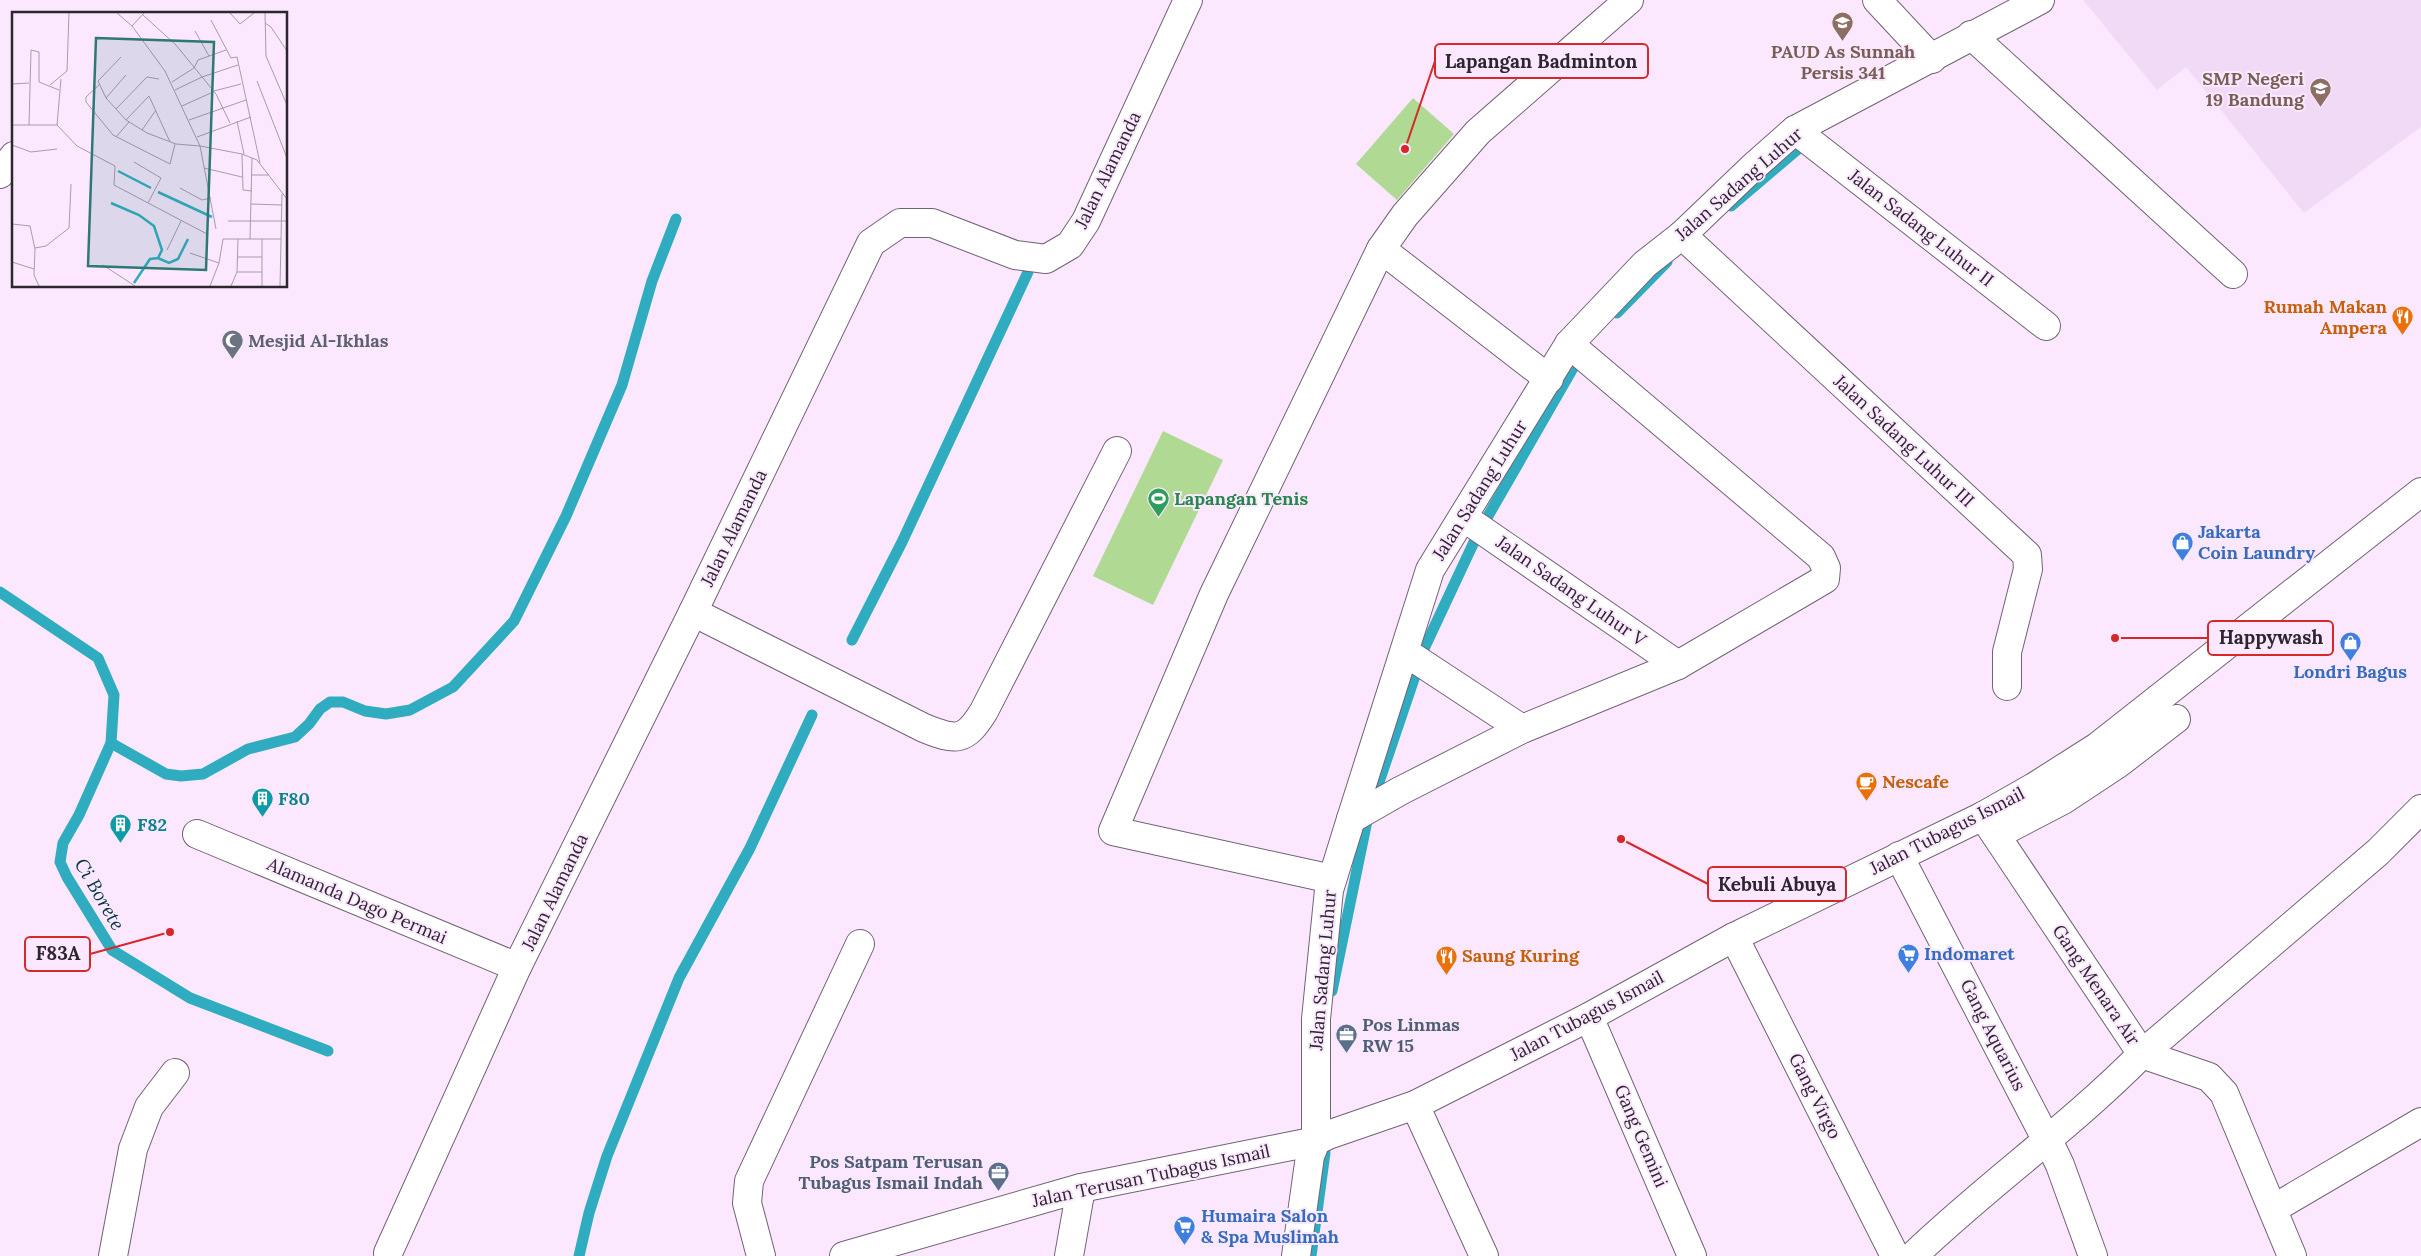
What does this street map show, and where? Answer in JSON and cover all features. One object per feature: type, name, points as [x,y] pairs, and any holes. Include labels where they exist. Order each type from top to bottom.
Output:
[{"type":"street","name":"Jalan Alamanda","points":[[388,1253],[517,967],[693,612],[872,243],[900,223],[932,224],[1015,255],[1046,259],[1070,245],[1086,221],[1188,0]]},
{"type":"street","points":[[1332,879],[1113,831],[1214,594],[1381,249],[1405,215],[1478,132],[1630,0]]},
{"type":"street","points":[[1877,0],[1932,59]]},
{"type":"street","name":"Jalan Sadang Luhur","points":[[1296,1256],[1310,1156],[1316,1141],[1316,1019],[1329,890],[1430,570],[1569,344],[1645,264],[1682,235],[1752,168],[1796,130],[2040,0]]},
{"type":"street","points":[[1971,36],[2234,274]]},
{"type":"street","name":"Jalan Sadang Luhur II","points":[[1796,130],[2046,326]]},
{"type":"street","points":[[0,174],[12,159]]},
{"type":"street","name":"Jalan Sadang Luhur III","points":[[1682,235],[2028,555],[2028,569],[2007,652],[2008,686]]},
{"type":"street","points":[[1381,249],[1549,379]]},
{"type":"street","points":[[1351,819],[1400,791],[1522,729],[1678,665],[1825,579],[1826,568],[1821,557],[1569,344]]},
{"type":"street","points":[[693,612],[924,728],[943,735],[960,736],[973,729],[984,711],[1117,451]]},
{"type":"street","name":"Jalan Tubagus Ismail","points":[[1316,1141],[1415,1105],[1589,1017],[1734,937],[1899,856],[1989,825],[2098,747],[2421,492]]},
{"type":"street","name":"Jalan Sadang Luhur V","points":[[1463,517],[1678,665]]},
{"type":"street","points":[[1405,652],[1522,729]]},
{"type":"street","points":[[1989,825],[2063,800],[2119,763],[2176,719]]},
{"type":"street","points":[[1913,1256],[1959,1212],[2113,1084],[2142,1054],[2378,852],[2421,809]]},
{"type":"street","name":"Gang Menara Air","points":[[1989,825],[2142,1054],[2209,1077],[2224,1093],[2292,1256]]},
{"type":"street","name":"Alamanda Dago Permai","points":[[198,834],[517,967]]},
{"type":"street","name":"Gang Aquarius","points":[[1899,856],[2060,1165],[2093,1256]]},
{"type":"street","name":"Gang Virgo","points":[[1734,937],[1896,1256]]},
{"type":"street","points":[[761,1256],[747,1203],[749,1181],[860,944]]},
{"type":"street","name":"Gang Gemini","points":[[1589,1017],[1692,1256]]},
{"type":"street","points":[[112,1256],[133,1149],[150,1106],[175,1073]]},
{"type":"street","points":[[1415,1105],[1484,1256]]},
{"type":"street","points":[[2272,1209],[2421,1122]]},
{"type":"street","name":"Jalan Terusan Tubagus Ismail","points":[[844,1256],[1081,1188],[1316,1141]]},
{"type":"street","points":[[1069,1256],[1081,1188]]},
{"type":"shaded area","name":"SMP Negeri 19 Bandung","points":[[2083,0],[2421,0],[2421,127],[2304,213],[2186,67],[2157,90]]},
{"type":"green space","points":[[1413,98],[1454,134],[1397,200],[1356,164]]},
{"type":"green space","name":"Lapangan Tenis","points":[[1163,431],[1223,460],[1153,605],[1093,576]]},
{"type":"waterway","points":[[1731,206],[1798,149]]},
{"type":"waterway","points":[[111,743],[166,774],[181,776],[203,774],[248,749],[295,737],[309,724],[320,709],[330,702],[343,702],[365,711],[386,714],[410,710],[453,687],[514,621],[566,516],[622,385],[652,281],[676,219]]},
{"type":"waterway","points":[[1617,313],[1667,262]]},
{"type":"waterway","points":[[852,640],[902,542],[1028,272]]},
{"type":"waterway","points":[[1488,516],[1573,368]]},
{"type":"waterway","points":[[1423,651],[1474,542]]},
{"type":"waterway","name":"Ci Borete","points":[[0,592],[98,658],[114,695],[111,743],[79,815],[63,843],[60,862],[67,877],[112,950],[190,998],[328,1051]]},
{"type":"waterway","points":[[1375,794],[1416,673]]},
{"type":"waterway","points":[[579,1256],[589,1213],[607,1156],[679,978],[750,848],[812,715]]},
{"type":"waterway","points":[[1332,991],[1367,821]]},
{"type":"waterway","points":[[1311,1256],[1325,1153]]},
{"type":"place","name":"PAUD As Sunnah Persis 341","points":[[1843,41]]},
{"type":"place","name":"SMP Negeri 19 Bandung","points":[[2320,108]]},
{"type":"place","name":"Lapangan Badminton","points":[[1405,149]]},
{"type":"place","name":"Rumah Makan Ampera","points":[[2403,336]]},
{"type":"place","name":"Mesjid Al-Ikhlas","points":[[232,360]]},
{"type":"place","name":"Lapangan Tenis","points":[[1158,518]]},
{"type":"place","name":"Jakarta Coin Laundry","points":[[2182,561]]},
{"type":"place","name":"Happywash","points":[[2115,638]]},
{"type":"place","name":"Londri Bagus","points":[[2350,661]]},
{"type":"place","name":"Nescafe","points":[[1866,801]]},
{"type":"place","name":"F80","points":[[262,818]]},
{"type":"place","name":"Kebuli Abuya","points":[[1621,839]]},
{"type":"place","name":"F82","points":[[121,844]]},
{"type":"place","name":"F83A","points":[[170,932]]},
{"type":"place","name":"Indomaret","points":[[1908,973]]},
{"type":"place","name":"Saung Kuring","points":[[1446,975]]},
{"type":"place","name":"Pos Linmas RW 15","points":[[1346,1054]]},
{"type":"place","name":"Pos Satpam Terusan Tubagus Ismail Indah","points":[[999,1191]]},
{"type":"place","name":"Humaira Salon & Spa Muslimah","points":[[1185,1245]]}]
